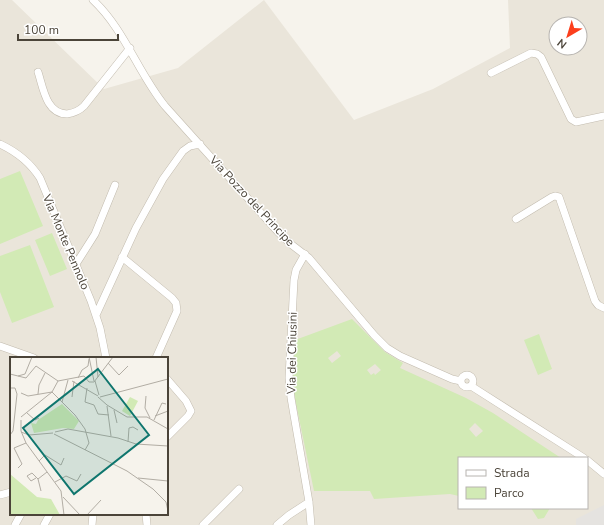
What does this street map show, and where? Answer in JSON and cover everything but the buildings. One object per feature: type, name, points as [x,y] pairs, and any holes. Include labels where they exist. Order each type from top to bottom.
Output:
[{"type":"street","name":"Via Pozzo del Principe","points":[[93,0],[116,26],[158,97],[279,233],[305,254],[374,335],[387,348],[400,356],[450,378],[461,380],[463,386],[471,386],[582,457]]},
{"type":"street","points":[[38,72],[46,97],[51,106],[61,113],[74,113],[84,106],[130,48]]},
{"type":"street","points":[[491,73],[531,53],[537,54],[541,57],[571,119],[576,122],[604,116]]},
{"type":"street","name":"Via Monte Pennolo","points":[[0,144],[22,157],[36,171],[96,315],[106,357]]},
{"type":"street","points":[[96,315],[144,211],[176,160],[188,147],[200,144]]},
{"type":"street","points":[[76,264],[95,234],[115,184]]},
{"type":"street","points":[[516,218],[552,197],[559,197],[595,301],[598,305],[604,308]]},
{"type":"street","name":"Via dei Chiusini","points":[[305,254],[296,270],[294,280],[290,381],[291,398],[309,502],[311,525]]},
{"type":"street","points":[[122,257],[172,298],[177,305],[176,311],[156,357]]},
{"type":"street","points":[[0,346],[31,357]]},
{"type":"street","points":[[168,380],[188,403],[191,411],[168,436]]},
{"type":"street","points":[[588,461],[604,474]]},
{"type":"street","points":[[203,525],[239,489]]},
{"type":"street","points":[[0,495],[10,492]]},
{"type":"street","points":[[277,525],[288,515],[309,502]]},
{"type":"street","points":[[15,525],[20,515]]},
{"type":"street","points":[[44,525],[49,515]]},
{"type":"street","points":[[92,525],[93,515]]},
{"type":"street","points":[[146,515],[147,525]]},
{"type":"shaded area","points":[[0,0],[12,0],[104,89],[178,68],[264,0],[354,120],[433,89],[510,48],[508,0],[604,0],[604,525],[0,525]]},
{"type":"shaded area","points":[[604,505],[604,525],[576,525],[576,519]]},
{"type":"green space","points":[[20,171],[43,226],[0,244],[0,179]]},
{"type":"green space","points":[[52,233],[67,269],[50,276],[35,240]]},
{"type":"green space","points":[[30,245],[54,307],[12,323],[0,292],[0,256]]},
{"type":"green space","points":[[352,319],[385,352],[403,363],[400,368],[466,398],[493,413],[559,457],[458,457],[458,496],[450,494],[374,499],[370,491],[314,491],[294,394],[293,378],[295,340]],"holes":[[[337,351],[341,356],[332,363],[328,358]],[[375,364],[381,370],[375,375],[374,373],[371,375],[367,370]],[[475,423],[483,431],[476,437],[469,429]]]},
{"type":"green space","points":[[539,334],[552,369],[538,375],[524,340]]},
{"type":"green space","points":[[532,509],[549,509],[544,518],[538,519]]}]
